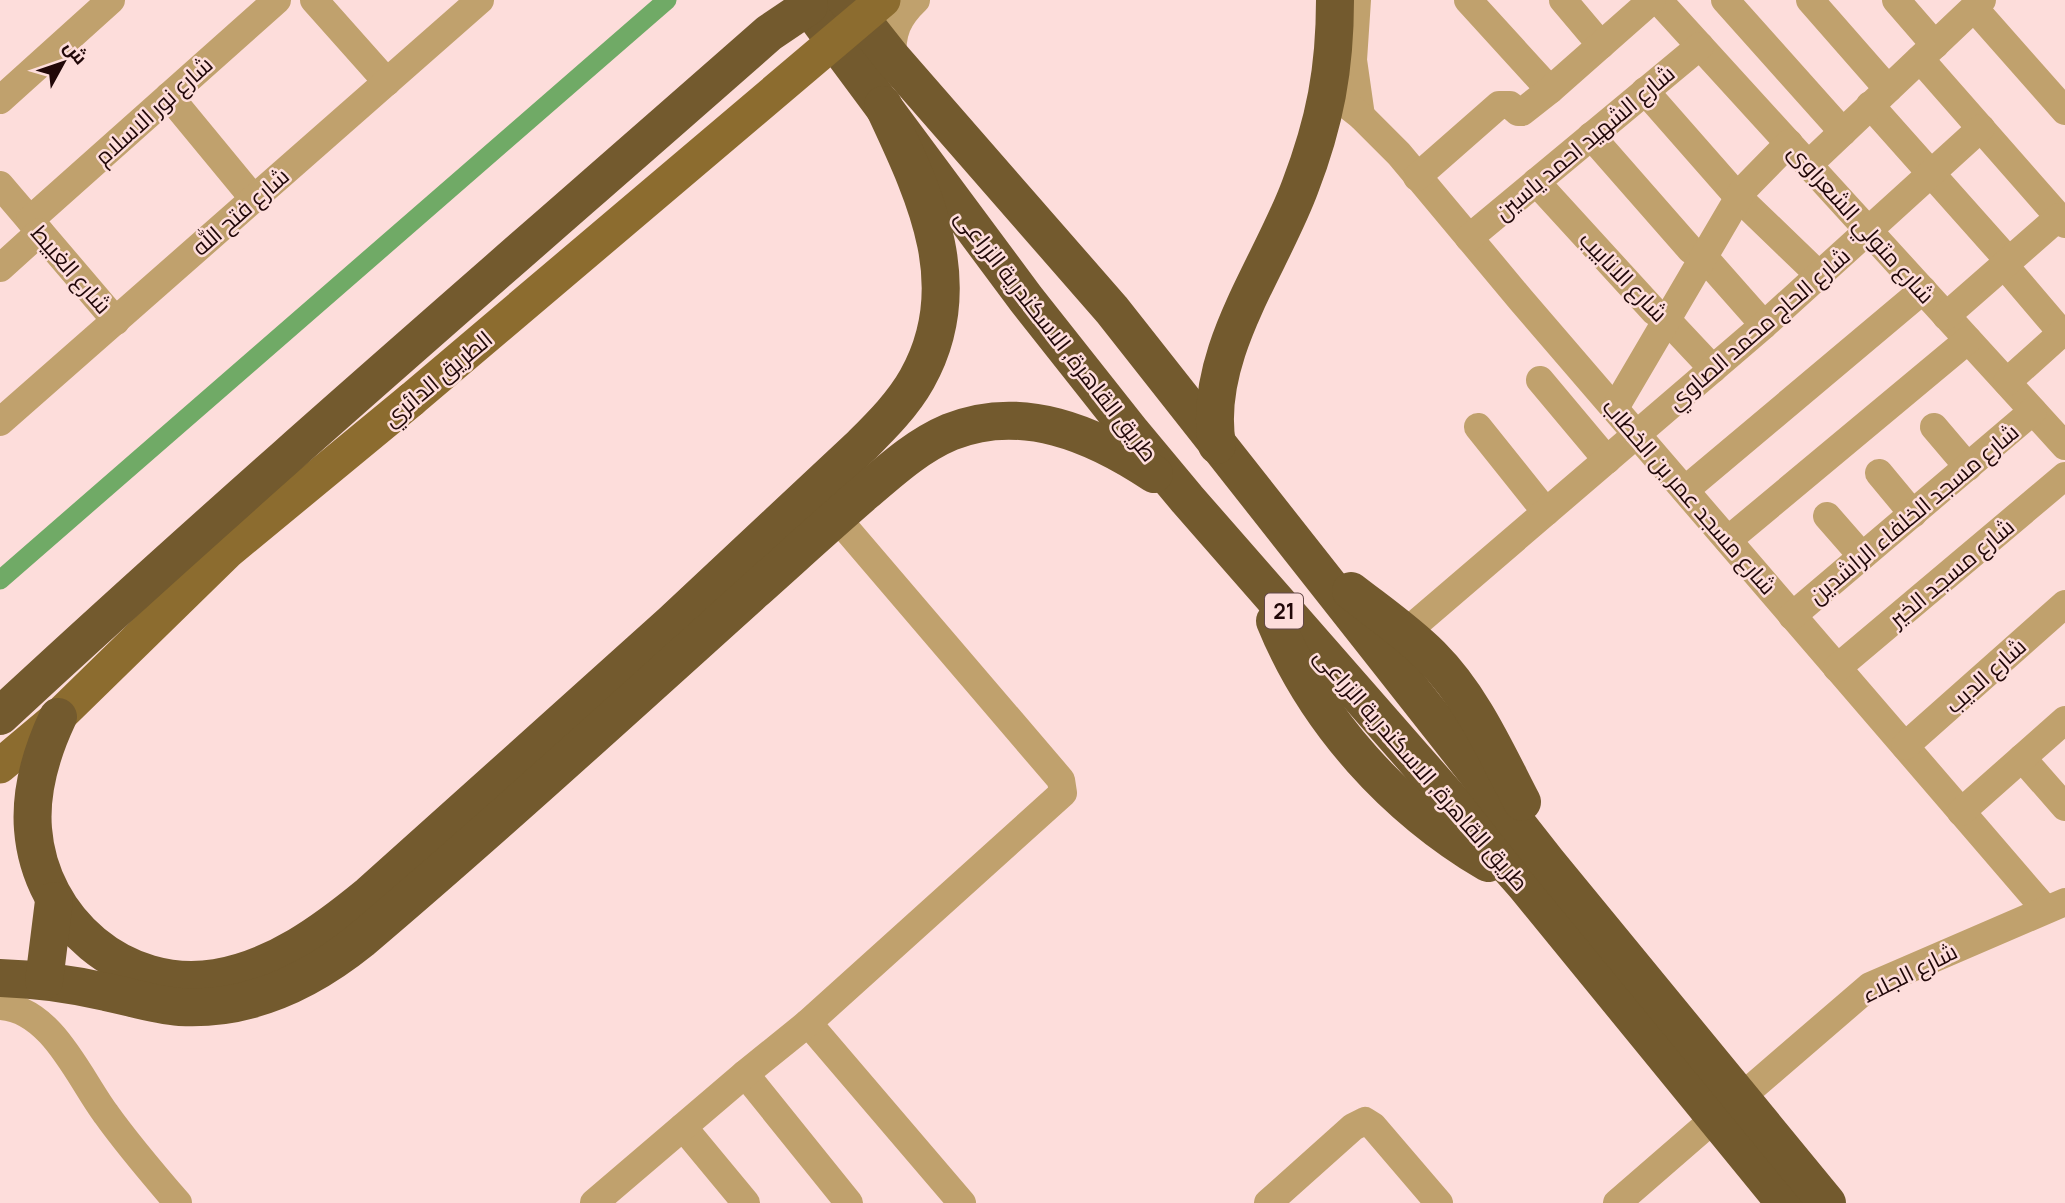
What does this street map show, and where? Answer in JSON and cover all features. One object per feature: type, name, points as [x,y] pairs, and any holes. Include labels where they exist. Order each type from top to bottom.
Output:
[{"type":"highway","name":"طريق القاهرة, الاسكندرية الزراعى","points":[[846,0],[892,58],[1112,310],[1303,554],[1536,874],[1727,1108],[1826,1203]]},
{"type":"highway","points":[[1217,445],[1213,422],[1215,396],[1222,370],[1245,303],[1300,187],[1321,128],[1335,47],[1335,0]]},
{"type":"highway","name":"طريق القاهرة, الاسكندرية الزراعى","points":[[807,3],[1026,299],[1187,499],[1260,583],[1279,631],[1302,676],[1330,720],[1362,760],[1398,797],[1437,830],[1536,874]]},
{"type":"highway","points":[[0,716],[94,628],[354,396],[769,33],[807,3]]},
{"type":"highway","points":[[0,978],[82,987],[149,1003],[179,1007],[245,1001],[277,992],[307,978],[335,961],[390,915],[682,634],[893,414],[917,379],[934,340],[941,299],[940,256],[920,190],[883,105]]},
{"type":"highway","points":[[58,716],[43,753],[32,827],[37,855],[54,901],[73,927],[96,948],[124,965],[154,976],[185,981],[217,978],[250,969],[310,940],[369,895],[682,634],[836,517],[918,449],[951,432],[987,422],[1024,420],[1061,427],[1128,457],[1187,499]]},
{"type":"highway","points":[[1303,554],[1405,633],[1453,680],[1473,710],[1528,814],[1536,874]]},
{"type":"highway","points":[[44,981],[54,901]]},
{"type":"highway","name":"طريق القاهرة, الاسكندرية الزراعى","points":[[1727,1108],[1785,1203]]},
{"type":"main road","name":"الطريق الدائري","points":[[0,733],[855,0]]},
{"type":"main road","name":"الطريق الدائري","points":[[0,766],[58,716],[228,551],[403,390],[883,0]]},
{"type":"street","points":[[0,100],[111,0]]},
{"type":"street","name":"شارع نور الاسلام","points":[[0,268],[35,226],[169,96],[276,0]]},
{"type":"street","points":[[314,0],[387,82]]},
{"type":"street","name":"شارع فتح الله","points":[[0,422],[480,0]]},
{"type":"street","points":[[892,58],[895,27],[900,16],[916,0]]},
{"type":"street","points":[[1357,0],[1353,60],[1361,116]]},
{"type":"street","points":[[1468,0],[1550,90]]},
{"type":"street","points":[[1563,0],[1601,45]]},
{"type":"street","points":[[1417,177],[1499,105],[1510,105],[1518,112],[1522,111],[1550,90],[1652,0]]},
{"type":"street","name":"شارع متولي الشعراوى","points":[[1658,0],[1968,340],[2053,426]]},
{"type":"street","points":[[1725,0],[1843,132]]},
{"type":"street","points":[[1810,0],[1931,173],[2064,331],[2007,382]]},
{"type":"street","points":[[1896,0],[1928,52],[1981,128],[2062,221],[2007,263],[1947,316]]},
{"type":"street","points":[[1808,165],[1980,2],[2065,111]]},
{"type":"street","name":"شارع الشهيد احمد ياسين","points":[[1469,238],[1700,46]]},
{"type":"street","name":"شارع مسجد عمر بن الخطاب","points":[[1329,91],[1361,116],[1399,154],[1961,812],[2055,905]]},
{"type":"street","points":[[1645,91],[1739,198],[1819,275]]},
{"type":"street","points":[[169,96],[254,199]]},
{"type":"street","name":"شارع الحاج محمد الصاوي","points":[[1405,633],[1764,326],[1981,128]]},
{"type":"street","points":[[1591,136],[1691,250],[1703,256],[1764,326]]},
{"type":"street","points":[[1615,408],[1739,198],[1752,179],[1789,143]]},
{"type":"street","name":"شارع الانابيب","points":[[1536,182],[1654,311],[1713,369]]},
{"type":"street","name":"شارع الغبيط","points":[[0,185],[116,321]]},
{"type":"street","points":[[1685,490],[1923,290]]},
{"type":"street","points":[[1728,540],[1968,340]]},
{"type":"street","points":[[1540,380],[1607,460]]},
{"type":"street","name":"شارع مسجد الخلفاء الراشدين","points":[[1792,616],[1968,467],[2053,426]]},
{"type":"street","points":[[1478,427],[1546,512]]},
{"type":"street","points":[[1934,427],[1968,467]]},
{"type":"street","points":[[1879,473],[1913,513]]},
{"type":"street","name":"شارع مسجد الخير","points":[[1837,668],[2065,476]]},
{"type":"street","points":[[1827,516],[1862,556]]},
{"type":"street","points":[[593,1203],[808,1023],[1061,797],[1064,790],[1061,780],[836,517]]},
{"type":"street","name":"شارع الديب","points":[[1905,746],[2065,604]]},
{"type":"street","points":[[1961,812],[2065,720]]},
{"type":"street","points":[[2022,758],[2065,807]]},
{"type":"street","name":"شارع الجلاء","points":[[1617,1203],[1870,986],[2055,905]]},
{"type":"street","points":[[0,1006],[10,1006],[32,1016],[64,1049],[104,1112],[178,1203]]},
{"type":"street","points":[[808,1023],[962,1203]]},
{"type":"street","points":[[745,1074],[849,1203]]},
{"type":"street","points":[[1268,1203],[1353,1127],[1365,1121],[1373,1126],[1439,1203]]},
{"type":"street","points":[[683,1127],[746,1203]]},
{"type":"waterway","points":[[0,580],[667,0]]}]
